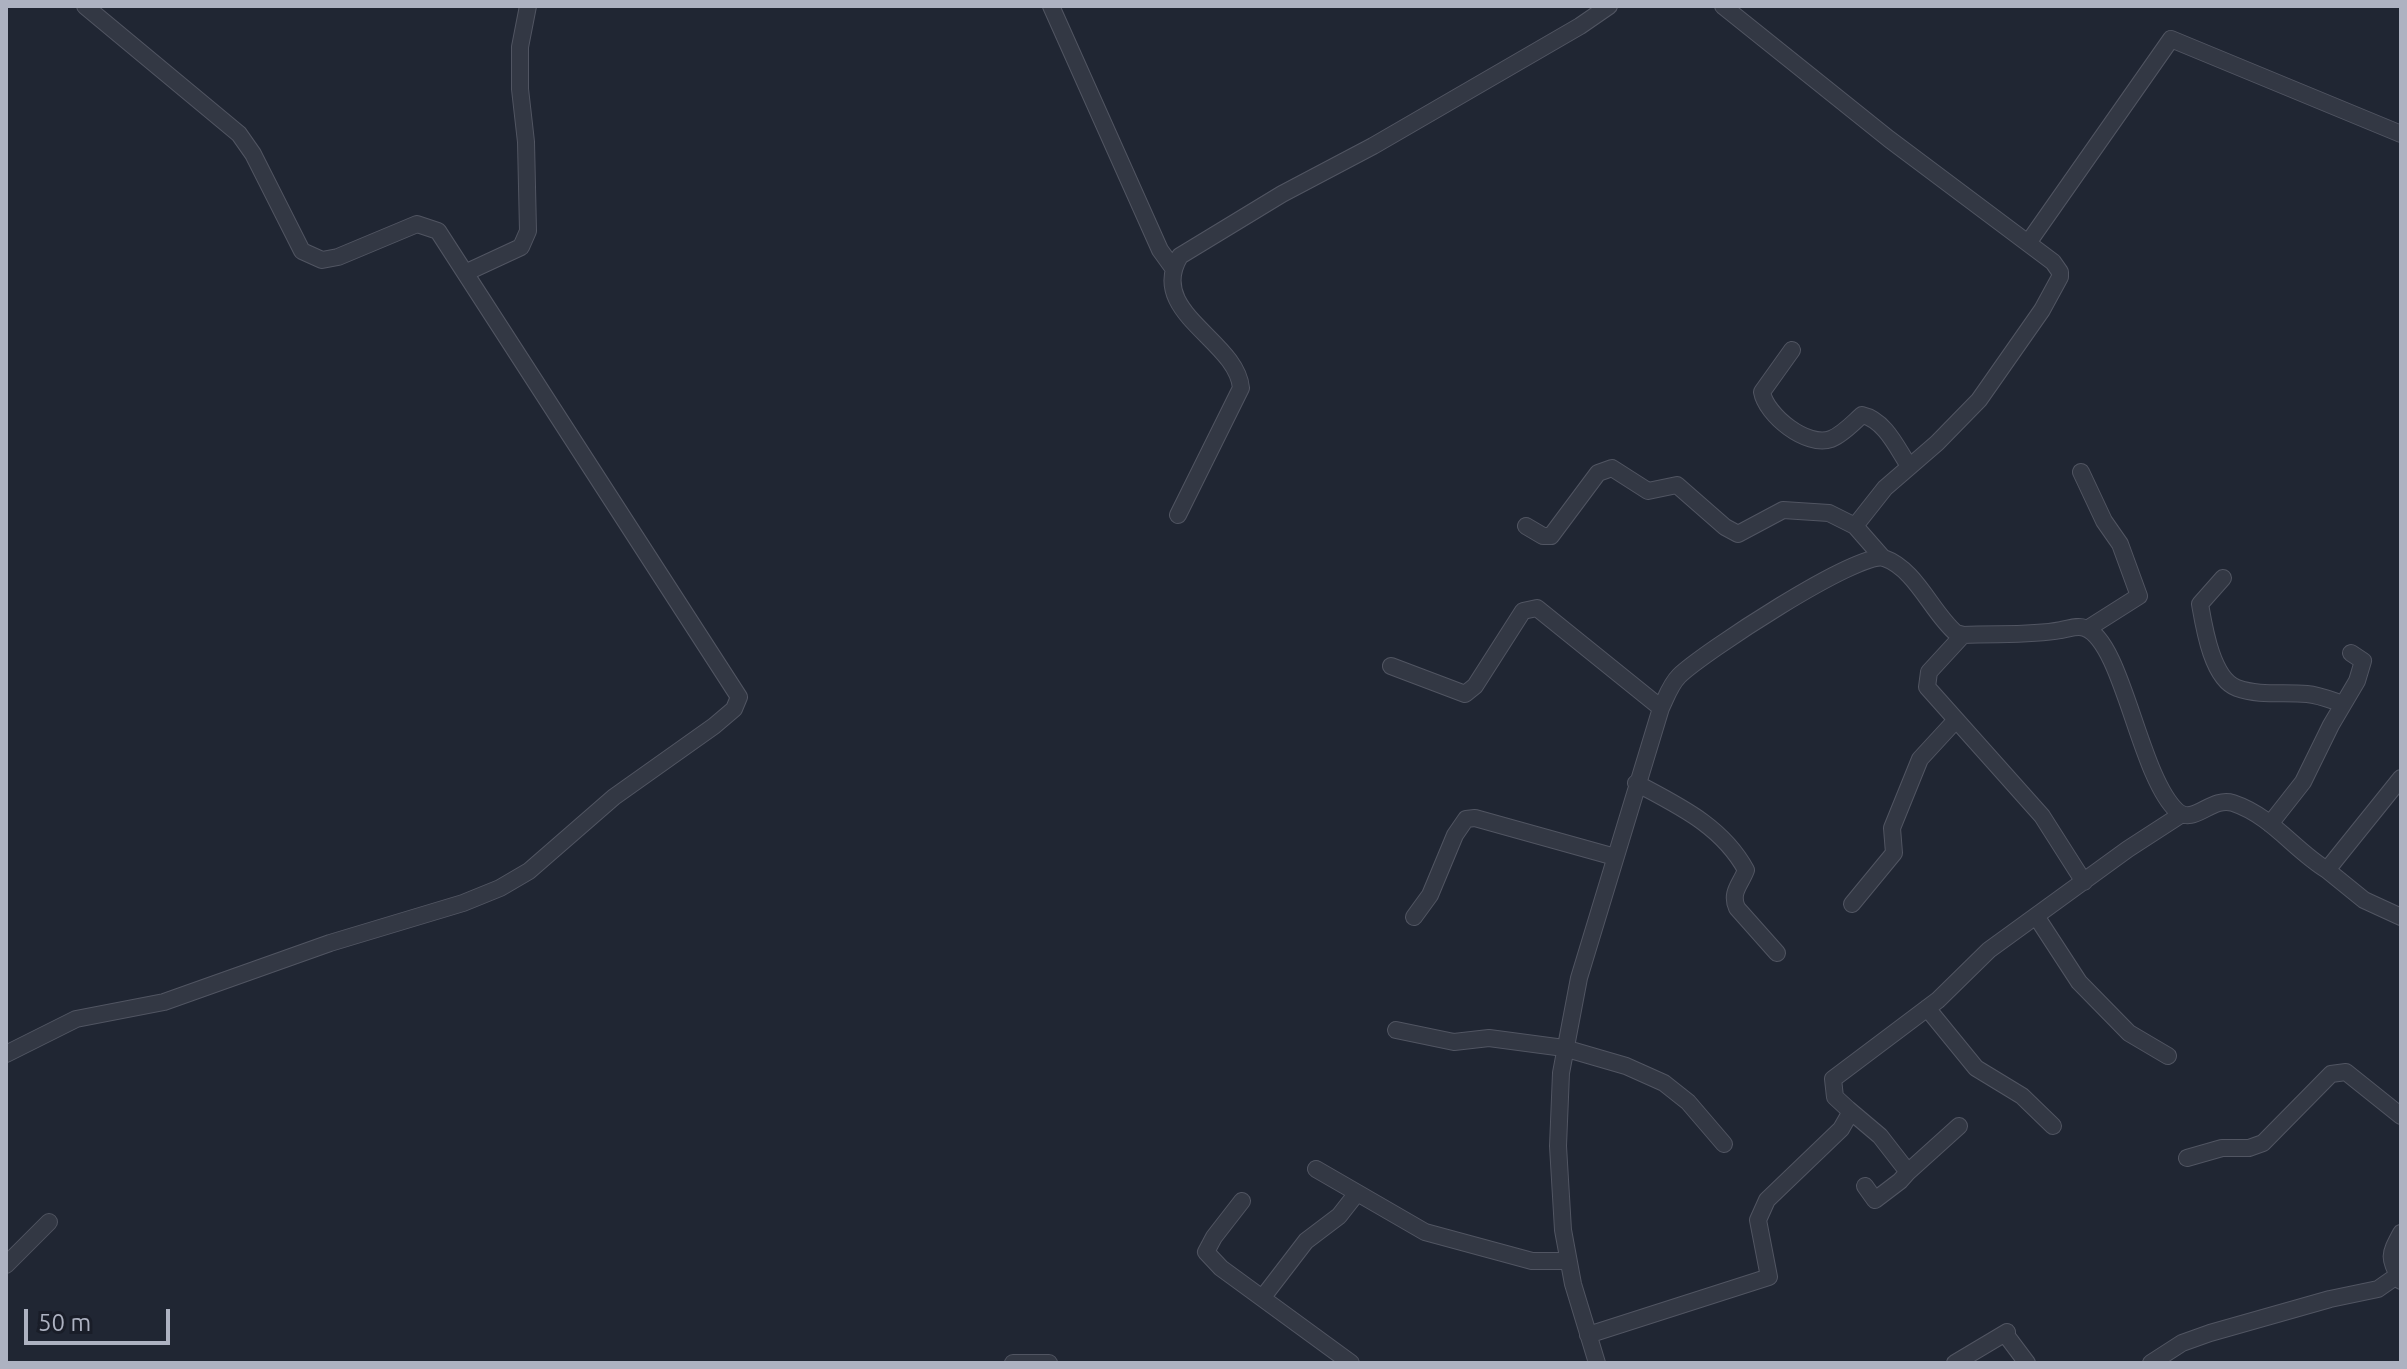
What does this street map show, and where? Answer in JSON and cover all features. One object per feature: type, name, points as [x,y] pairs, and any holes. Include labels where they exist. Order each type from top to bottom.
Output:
[{"type":"street","points":[[6,1054],[76,1019],[164,1002],[330,943],[463,903],[500,888],[529,871],[614,797],[714,726],[734,709],[739,697],[438,231],[417,224],[338,257],[322,260],[302,251],[253,154],[239,134],[85,6]]},
{"type":"street","points":[[465,273],[521,247],[528,231],[526,142],[520,89],[520,47],[528,6]]},
{"type":"street","points":[[1051,6],[1160,250],[1173,268],[1175,296],[1236,369],[1241,388],[1178,515]]},
{"type":"street","points":[[1173,268],[1180,256],[1282,194],[1387,138],[1609,6]]},
{"type":"street","points":[[1723,6],[1889,139],[2053,262],[2060,272],[2042,310],[1995,380],[1958,422],[1885,488],[1855,526]]},
{"type":"street","points":[[2028,243],[2171,39],[2401,134]]},
{"type":"street","points":[[1792,350],[1762,392],[1775,417],[1795,431],[1818,441],[1832,439],[1862,415],[1868,416],[1880,423],[1909,466]]},
{"type":"street","points":[[1526,526],[1543,536],[1551,536],[1598,473],[1612,468],[1648,491],[1677,485],[1725,527],[1738,534],[1783,510],[1829,513],[1855,526],[1883,558],[1923,591],[1951,629],[1963,635],[2029,634],[2075,627],[2087,629],[2102,643],[2111,658],[2145,752],[2171,802],[2182,814],[2189,816],[2221,801],[2239,806],[2270,824],[2364,900],[2401,917]]},
{"type":"street","points":[[2081,472],[2104,521],[2120,544],[2139,596],[2087,629]]},
{"type":"street","points":[[1597,1363],[1568,1261],[1563,1230],[1558,1146],[1564,1048],[1579,978],[1661,708],[1677,678],[1721,644],[1850,567],[1873,557],[1883,558]]},
{"type":"street","points":[[2223,578],[2200,604],[2217,667],[2234,687],[2266,693],[2310,694],[2343,704]]},
{"type":"street","points":[[1391,666],[1465,694],[1475,686],[1523,611],[1537,608],[1661,708]]},
{"type":"street","points":[[1963,635],[1929,672],[1927,687],[2042,816],[2084,882]]},
{"type":"street","points":[[2270,824],[2303,782],[2357,681],[2363,661],[2351,653]]},
{"type":"street","points":[[1852,904],[1894,853],[1892,828],[1920,759],[1955,721]]},
{"type":"street","points":[[2327,870],[2401,778]]},
{"type":"street","points":[[1636,783],[1688,810],[1719,833],[1746,870],[1733,900],[1777,953]]},
{"type":"street","points":[[1908,1172],[1880,1136],[1835,1097],[1833,1079],[1927,1008],[1989,950],[2182,814]]},
{"type":"street","points":[[1414,917],[1430,895],[1455,835],[1466,819],[1475,818],[1615,857]]},
{"type":"street","points":[[2036,916],[2079,982],[2129,1033],[2168,1056]]},
{"type":"street","points":[[1927,1008],[1976,1068],[2022,1096],[2053,1126]]},
{"type":"street","points":[[1396,1030],[1454,1042],[1489,1038],[1564,1048],[1626,1066],[1664,1083],[1688,1102],[1724,1144]]},
{"type":"street","points":[[2187,1158],[2222,1148],[2249,1148],[2263,1143],[2331,1074],[2346,1072],[2401,1116]]},
{"type":"street","points":[[1588,1335],[1769,1277],[1758,1220],[1767,1200],[1841,1129],[1849,1115],[1848,1109]]},
{"type":"street","points":[[1865,1186],[1875,1200],[1959,1126]]},
{"type":"street","points":[[1316,1169],[1425,1232],[1532,1261],[1568,1261]]},
{"type":"street","points":[[1263,1297],[1306,1241],[1339,1216],[1357,1193]]},
{"type":"street","points":[[1242,1201],[1206,1252],[1221,1268],[1351,1363]]},
{"type":"street","points":[[6,1265],[49,1222]]},
{"type":"street","points":[[2151,1363],[2182,1343],[2210,1333],[2330,1299],[2378,1289],[2399,1278],[2391,1263],[2390,1252],[2401,1233]]},
{"type":"street","points":[[1955,1363],[2007,1332],[2006,1335],[2027,1363]]},
{"type":"street","points":[[1013,1363],[1049,1363]]}]
